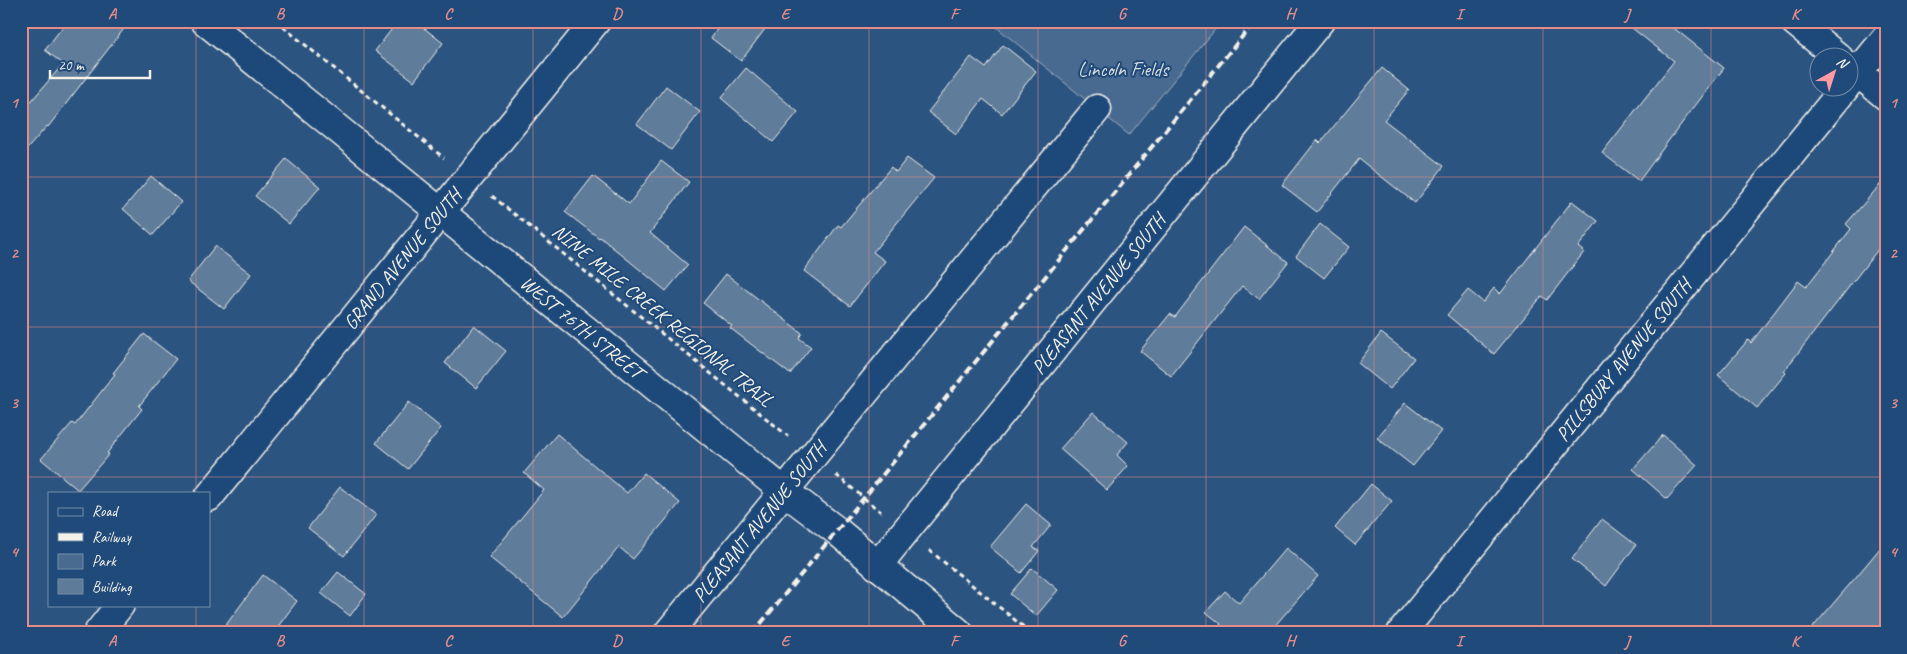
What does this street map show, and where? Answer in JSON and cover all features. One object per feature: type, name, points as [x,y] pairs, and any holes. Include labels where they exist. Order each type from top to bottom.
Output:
[{"type":"street","name":"WEST 76TH STREET","points":[[205,21],[837,532],[959,633]]},
{"type":"street","name":"GRAND AVENUE SOUTH","points":[[210,496],[596,21]]},
{"type":"street","name":"PLEASANT AVENUE SOUTH","points":[[877,566],[1320,21]]},
{"type":"street","points":[[1794,21],[1822,48]]},
{"type":"street","name":"PILLSBURY AVENUE SOUTH","points":[[1860,62],[1886,38]]},
{"type":"street","points":[[1860,80],[1886,96]]},
{"type":"street","name":"PILLSBURY AVENUE SOUTH","points":[[1401,633],[1828,98]]},
{"type":"street","name":"PLEASANT AVENUE SOUTH","points":[[668,633],[1097,109]]},
{"type":"street","points":[[98,633],[119,606]]},
{"type":"path","name":"NINE MILE CREEK REGIONAL TRAIL","points":[[276,21],[1030,633]]},
{"type":"green space","name":"Lincoln Fields","points":[[989,21],[1222,21],[1129,135]]},
{"type":"building","points":[[67,21],[130,21],[48,127],[21,156],[21,113],[63,64],[45,50]]},
{"type":"building","points":[[398,21],[415,21],[443,43],[414,81],[375,51]]},
{"type":"building","points":[[723,21],[771,21],[741,61],[711,38]]},
{"type":"building","points":[[1623,21],[1665,21],[1724,68],[1639,181],[1602,153],[1674,61]]},
{"type":"building","points":[[1003,45],[1036,71],[1002,114],[983,99],[956,134],[928,112],[971,57],[986,68]]},
{"type":"building","points":[[746,68],[798,112],[773,142],[721,98]]},
{"type":"building","points":[[1382,68],[1409,90],[1384,120],[1444,166],[1415,203],[1359,159],[1317,212],[1282,185],[1317,140],[1320,143]]},
{"type":"building","points":[[666,86],[700,112],[671,150],[637,124]]},
{"type":"building","points":[[907,158],[934,178],[873,252],[885,261],[850,306],[804,271],[838,225],[841,227],[891,167],[896,172]]},
{"type":"building","points":[[286,159],[320,187],[289,224],[255,196]]},
{"type":"building","points":[[661,161],[689,182],[650,233],[688,265],[666,291],[600,237],[565,212],[593,176],[629,204]]},
{"type":"building","points":[[151,176],[181,202],[153,235],[123,209]]},
{"type":"building","points":[[1886,178],[1886,239],[1784,371],[1786,373],[1757,408],[1718,375],[1748,340],[1751,343],[1798,281],[1806,287],[1851,229],[1846,224]]},
{"type":"building","points":[[1572,201],[1598,221],[1578,247],[1584,252],[1547,300],[1542,296],[1494,354],[1447,315],[1468,290],[1483,302],[1494,288],[1500,294]]},
{"type":"building","points":[[1320,224],[1349,247],[1324,278],[1296,256]]},
{"type":"building","points":[[1244,227],[1288,262],[1259,299],[1242,286],[1171,376],[1140,351],[1170,314],[1175,317]]},
{"type":"building","points":[[215,246],[251,274],[224,309],[188,281]]},
{"type":"building","points":[[726,274],[802,333],[799,338],[811,347],[790,374],[730,328],[732,326],[703,303]]},
{"type":"building","points":[[474,325],[506,351],[476,388],[445,363]]},
{"type":"building","points":[[1381,333],[1414,358],[1390,389],[1358,363]]},
{"type":"building","points":[[144,334],[176,359],[139,406],[142,409],[107,453],[109,454],[78,490],[41,459],[72,423],[75,425]]},
{"type":"building","points":[[409,402],[441,428],[408,469],[376,443]]},
{"type":"building","points":[[1405,403],[1441,431],[1413,466],[1377,438]]},
{"type":"building","points":[[1093,412],[1128,442],[1117,455],[1128,466],[1107,490],[1060,449]]},
{"type":"building","points":[[557,434],[627,493],[644,473],[680,503],[633,559],[619,547],[563,617],[489,557],[544,490],[524,473]]},
{"type":"building","points":[[1663,435],[1697,465],[1667,499],[1633,469]]},
{"type":"building","points":[[1371,484],[1392,501],[1355,545],[1335,528]]},
{"type":"building","points":[[340,487],[376,515],[344,556],[308,528]]},
{"type":"building","points":[[1026,504],[1051,525],[1033,547],[1039,551],[1021,573],[990,547]]},
{"type":"building","points":[[1602,519],[1636,545],[1606,586],[1572,559]]},
{"type":"building","points":[[1886,541],[1886,633],[1808,633],[1856,577]]},
{"type":"building","points":[[1286,548],[1318,576],[1272,629],[1276,633],[1214,633],[1221,624],[1206,612],[1225,591],[1239,603]]},
{"type":"building","points":[[1032,568],[1058,590],[1036,616],[1010,594]]},
{"type":"building","points":[[338,572],[366,594],[350,616],[321,593]]},
{"type":"building","points":[[263,575],[297,601],[273,633],[220,633]]},
{"type":"railway","points":[[753,633],[1255,21]]}]
